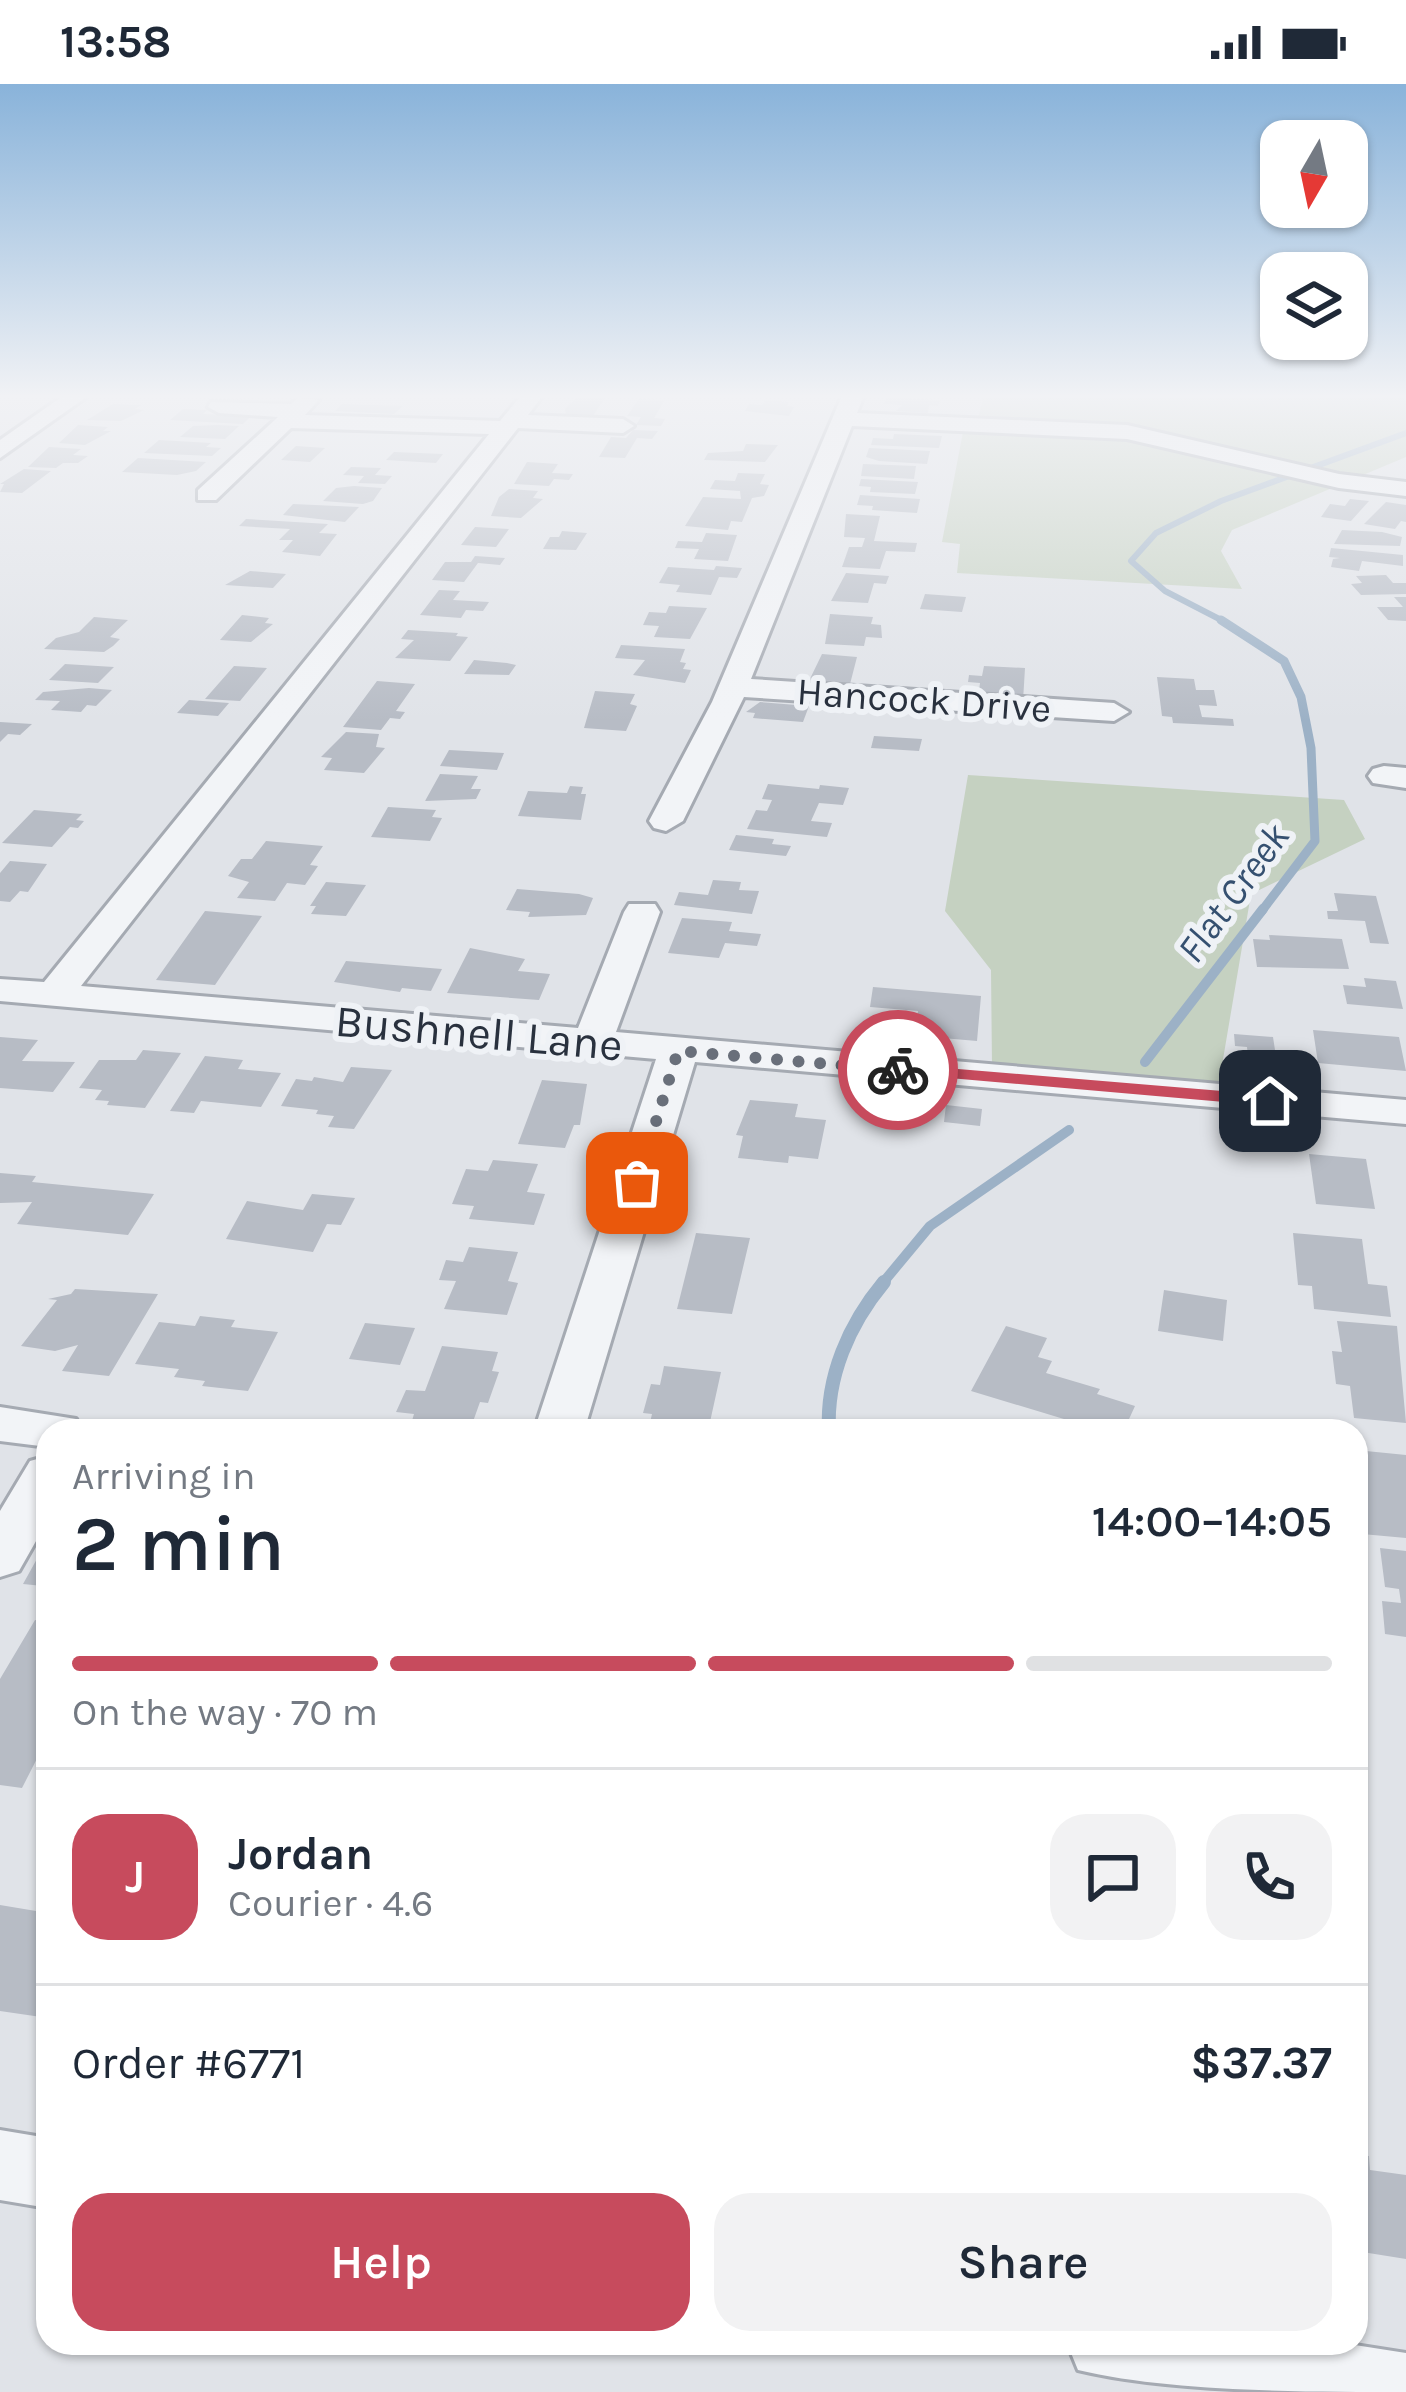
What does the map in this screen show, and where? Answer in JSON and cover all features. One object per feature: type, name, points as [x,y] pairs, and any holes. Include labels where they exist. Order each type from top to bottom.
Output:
[{"type":"street","points":[[54,995],[444,506]]},
{"type":"street","points":[[666,821],[734,687],[808,506]]},
{"type":"street","name":"Hancock Drive","points":[[734,687],[1114,712]]},
{"type":"street","points":[[592,1044],[642,912]]},
{"type":"street","name":"Bushnell Lane","points":[[0,990],[1406,1112]]},
{"type":"street","points":[[563,1419],[678,1051]]},
{"type":"street","points":[[0,1424],[36,1428]]},
{"type":"street","points":[[0,1556],[36,1494]]},
{"type":"street","points":[[0,2165],[36,2171]]},
{"type":"street","points":[[1179,2355],[1406,2392]]},
{"type":"green space","points":[[949,506],[1290,506],[1232,530],[1221,551],[1242,589],[957,573],[960,544],[942,542]]},
{"type":"green space","points":[[968,775],[1344,800],[1365,839],[1251,894],[1219,1083],[992,1066],[991,970],[945,911]]},
{"type":"building","points":[[291,506],[359,507],[345,522],[283,515]]},
{"type":"building","points":[[495,506],[535,506],[521,518],[491,516]]},
{"type":"building","points":[[698,506],[749,506],[742,522],[731,521],[728,530],[685,526]]},
{"type":"building","points":[[868,506],[919,506],[917,513],[872,510]]},
{"type":"building","points":[[1329,506],[1365,506],[1351,521],[1321,517]]},
{"type":"building","points":[[1382,506],[1406,506],[1406,522],[1395,529],[1364,524]]},
{"type":"building","points":[[846,514],[880,516],[874,541],[917,543],[915,552],[886,551],[880,569],[842,567],[849,547],[862,547],[865,538],[844,537]]},
{"type":"building","points":[[246,519],[328,524],[319,533],[337,534],[320,556],[282,552],[293,540],[279,540],[290,529],[239,526]]},
{"type":"building","points":[[475,527],[509,529],[496,547],[461,545]]},
{"type":"building","points":[[1342,530],[1402,537],[1400,546],[1334,544]]},
{"type":"building","points":[[562,531],[587,533],[576,550],[543,549],[550,537],[559,537]]},
{"type":"building","points":[[706,533],[737,535],[728,561],[694,559],[699,549],[675,548],[678,541],[702,542]]},
{"type":"building","points":[[1331,548],[1403,555],[1403,566],[1362,561],[1359,571],[1331,567],[1333,559],[1340,558],[1329,557]]},
{"type":"building","points":[[475,556],[505,558],[500,565],[478,563],[464,582],[432,580],[445,562],[471,562]]},
{"type":"building","points":[[716,566],[742,568],[737,578],[719,577],[711,595],[676,592],[680,585],[659,583],[668,567],[714,570]]},
{"type":"building","points":[[250,571],[286,574],[273,588],[225,585]]},
{"type":"building","points":[[846,573],[889,576],[886,584],[874,583],[868,603],[831,601]]},
{"type":"building","points":[[1386,575],[1393,583],[1406,583],[1406,594],[1361,595],[1351,584],[1362,583],[1356,576]]},
{"type":"building","points":[[439,590],[460,591],[453,600],[489,602],[483,611],[466,610],[461,618],[420,615]]},
{"type":"building","points":[[925,594],[966,597],[962,612],[920,609]]},
{"type":"building","points":[[1394,597],[1406,597],[1406,621],[1388,620],[1377,607],[1403,607]]},
{"type":"building","points":[[669,606],[707,608],[690,639],[654,637],[659,626],[643,625],[649,612],[666,613]]},
{"type":"building","points":[[830,614],[873,617],[871,624],[881,625],[882,638],[866,637],[864,646],[825,644]]},
{"type":"building","points":[[242,615],[269,618],[265,623],[273,624],[251,642],[220,640]]},
{"type":"building","points":[[94,617],[128,620],[110,637],[120,639],[104,652],[44,649],[56,638],[79,632]]},
{"type":"building","points":[[408,630],[468,637],[450,661],[395,658],[414,640],[401,639]]},
{"type":"building","points":[[621,645],[685,649],[680,662],[686,663],[683,669],[691,670],[685,683],[633,675],[645,660],[615,658]]},
{"type":"building","points":[[822,654],[857,657],[849,688],[807,685]]},
{"type":"building","points":[[474,660],[516,665],[509,675],[464,674]]},
{"type":"building","points":[[65,664],[114,667],[98,683],[49,680]]},
{"type":"building","points":[[234,666],[267,668],[240,701],[205,699]]},
{"type":"building","points":[[984,666],[1025,668],[1023,701],[978,698],[980,683],[968,682],[969,675],[982,676]]},
{"type":"building","points":[[1157,677],[1194,679],[1196,690],[1214,690],[1217,706],[1199,705],[1202,717],[1233,719],[1234,726],[1173,723],[1172,717],[1162,716]]},
{"type":"building","points":[[377,681],[415,684],[396,711],[405,712],[400,719],[390,718],[381,730],[343,727]]},
{"type":"building","points":[[112,690],[96,706],[87,705],[81,712],[51,710],[60,701],[35,700],[43,692]]},
{"type":"building","points":[[595,691],[635,694],[630,704],[637,706],[626,731],[584,728]]},
{"type":"building","points":[[189,700],[229,703],[218,716],[177,713]]},
{"type":"building","points":[[760,702],[809,706],[803,722],[753,718],[755,713],[746,712]]},
{"type":"building","points":[[0,722],[32,724],[20,735],[8,734],[0,742]]},
{"type":"building","points":[[346,732],[379,734],[376,747],[385,748],[364,773],[324,770],[332,758],[321,757]]},
{"type":"building","points":[[874,736],[922,739],[919,751],[871,748]]},
{"type":"building","points":[[449,750],[504,753],[497,770],[440,766]]},
{"type":"building","points":[[440,774],[478,776],[471,789],[481,789],[476,799],[425,801]]},
{"type":"building","points":[[768,784],[849,788],[843,805],[819,803],[811,821],[832,823],[827,837],[747,829],[756,810],[767,811],[772,800],[762,799]]},
{"type":"building","points":[[570,786],[583,787],[581,794],[586,794],[581,820],[518,816],[528,791],[567,793]]},
{"type":"building","points":[[388,807],[436,810],[432,817],[442,818],[430,841],[371,837]]},
{"type":"building","points":[[34,810],[82,814],[76,820],[84,821],[78,828],[70,827],[52,847],[2,843]]},
{"type":"building","points":[[736,835],[791,846],[786,856],[729,850]]},
{"type":"building","points":[[266,841],[323,846],[310,865],[318,866],[305,885],[287,883],[275,901],[237,898],[249,882],[228,876],[241,859],[252,859]]},
{"type":"building","points":[[10,861],[47,864],[28,892],[20,891],[10,902],[0,901],[0,873]]},
{"type":"building","points":[[713,880],[741,882],[739,890],[759,891],[752,914],[674,905],[679,892],[708,895]]},
{"type":"building","points":[[326,882],[366,885],[346,916],[311,914],[316,906],[310,906]]},
{"type":"building","points":[[517,889],[593,898],[586,915],[528,917],[530,912],[506,910]]},
{"type":"building","points":[[1334,893],[1376,896],[1389,944],[1370,943],[1365,921],[1328,919],[1327,911],[1338,911]]},
{"type":"building","points":[[205,911],[262,916],[215,985],[156,980]]},
{"type":"building","points":[[682,918],[732,922],[729,931],[761,934],[757,946],[725,943],[719,958],[668,953]]},
{"type":"building","points":[[1269,935],[1342,939],[1349,969],[1257,967],[1253,939],[1270,940]]},
{"type":"building","points":[[470,948],[525,959],[518,971],[550,974],[539,1000],[447,993]]},
{"type":"building","points":[[346,961],[442,969],[431,991],[402,988],[400,992],[334,982]]},
{"type":"building","points":[[1364,978],[1396,981],[1403,1009],[1347,1004],[1343,985],[1366,987]]},
{"type":"building","points":[[873,987],[981,996],[977,1041],[931,1037],[933,1021],[917,1019],[918,1011],[870,1007]]},
{"type":"building","points":[[1313,1030],[1399,1037],[1406,1071],[1318,1063]]},
{"type":"building","points":[[1234,1034],[1273,1037],[1277,1063],[1248,1057],[1247,1047],[1235,1046]]},
{"type":"building","points":[[0,1037],[38,1040],[22,1061],[75,1062],[53,1092],[0,1088]]},
{"type":"building","points":[[143,1050],[181,1053],[145,1108],[107,1105],[109,1101],[95,1100],[102,1090],[79,1088],[99,1060],[136,1060]]},
{"type":"building","points":[[205,1056],[243,1060],[238,1069],[281,1073],[261,1107],[201,1101],[194,1113],[170,1111]]},
{"type":"building","points":[[351,1067],[392,1070],[354,1129],[328,1127],[334,1116],[316,1114],[318,1110],[281,1106],[296,1079],[343,1082]]},
{"type":"building","points":[[542,1080],[587,1084],[580,1125],[574,1125],[565,1148],[518,1144]]},
{"type":"building","points":[[750,1100],[798,1104],[795,1117],[826,1120],[818,1159],[789,1156],[788,1163],[738,1158],[743,1136],[736,1135]]},
{"type":"building","points":[[946,1105],[982,1109],[980,1126],[944,1122]]},
{"type":"building","points":[[1309,1154],[1366,1159],[1375,1209],[1316,1204]]},
{"type":"building","points":[[493,1160],[538,1164],[527,1192],[545,1194],[534,1225],[469,1219],[474,1206],[452,1204],[466,1169],[488,1171]]},
{"type":"building","points":[[0,1173],[36,1176],[32,1182],[154,1194],[128,1235],[17,1224],[32,1202],[0,1203]]},
{"type":"building","points":[[312,1194],[355,1198],[341,1225],[327,1224],[313,1252],[226,1239],[247,1201],[303,1210]]},
{"type":"building","points":[[696,1233],[750,1238],[732,1314],[677,1309]]},
{"type":"building","points":[[1293,1233],[1362,1239],[1368,1284],[1387,1286],[1391,1317],[1314,1309],[1312,1286],[1298,1285]]},
{"type":"building","points":[[469,1247],[518,1252],[508,1281],[518,1283],[507,1315],[444,1309],[456,1281],[439,1280],[446,1260],[463,1262]]},
{"type":"building","points":[[75,1289],[158,1294],[109,1376],[62,1371],[78,1345],[55,1351],[21,1346],[57,1300],[48,1299]]},
{"type":"building","points":[[1164,1290],[1227,1300],[1223,1341],[1158,1331]]},
{"type":"building","points":[[200,1316],[235,1320],[231,1327],[278,1332],[248,1391],[202,1386],[205,1381],[174,1377],[179,1369],[135,1364],[159,1322],[195,1326]]},
{"type":"building","points":[[1337,1321],[1397,1326],[1406,1423],[1354,1418],[1350,1386],[1336,1384],[1332,1351],[1342,1352]]},
{"type":"building","points":[[365,1323],[415,1328],[400,1365],[349,1359]]},
{"type":"building","points":[[1006,1326],[1047,1338],[1038,1357],[1052,1361],[1046,1373],[1100,1389],[1097,1394],[1135,1406],[1129,1419],[1064,1419],[971,1391]]},
{"type":"building","points":[[442,1346],[498,1352],[492,1371],[499,1372],[488,1403],[480,1402],[474,1419],[412,1419],[414,1414],[396,1412],[406,1390],[425,1391]]},
{"type":"building","points":[[664,1366],[721,1372],[711,1419],[651,1419],[652,1414],[643,1413],[651,1384],[660,1385]]},
{"type":"building","points":[[1368,1451],[1406,1455],[1406,1538],[1368,1535]]},
{"type":"building","points":[[1380,1548],[1406,1551],[1406,1637],[1385,1634],[1382,1601],[1401,1603],[1399,1589],[1385,1587]]},
{"type":"building","points":[[36,1561],[36,1585],[23,1584]]},
{"type":"building","points":[[36,1620],[36,1761],[22,1788],[0,1785],[0,1679]]},
{"type":"building","points":[[0,1905],[36,1911],[36,2016],[0,2011]]},
{"type":"building","points":[[1368,2156],[1370,2170],[1406,2175],[1406,2259],[1368,2253]]},
{"type":"waterway","name":"Flat Creek","points":[[1211,506],[1156,533],[1131,561],[1165,591],[1227,623]]},
{"type":"waterway","name":"Flat Creek","points":[[1221,620],[1284,661],[1301,697],[1311,748],[1315,841],[1261,912]]},
{"type":"waterway","name":"Flat Creek","points":[[1145,1062],[1263,909]]},
{"type":"waterway","name":"Flat Creek","points":[[881,1285],[930,1226],[1069,1130]]},
{"type":"waterway","name":"Flat Creek","points":[[829,1419],[842,1352],[860,1315],[884,1282]]},
{"type":"way so far","points":[[637,1183],[678,1051],[898,1070]]},
{"type":"route","points":[[898,1070],[1270,1101]]}]
